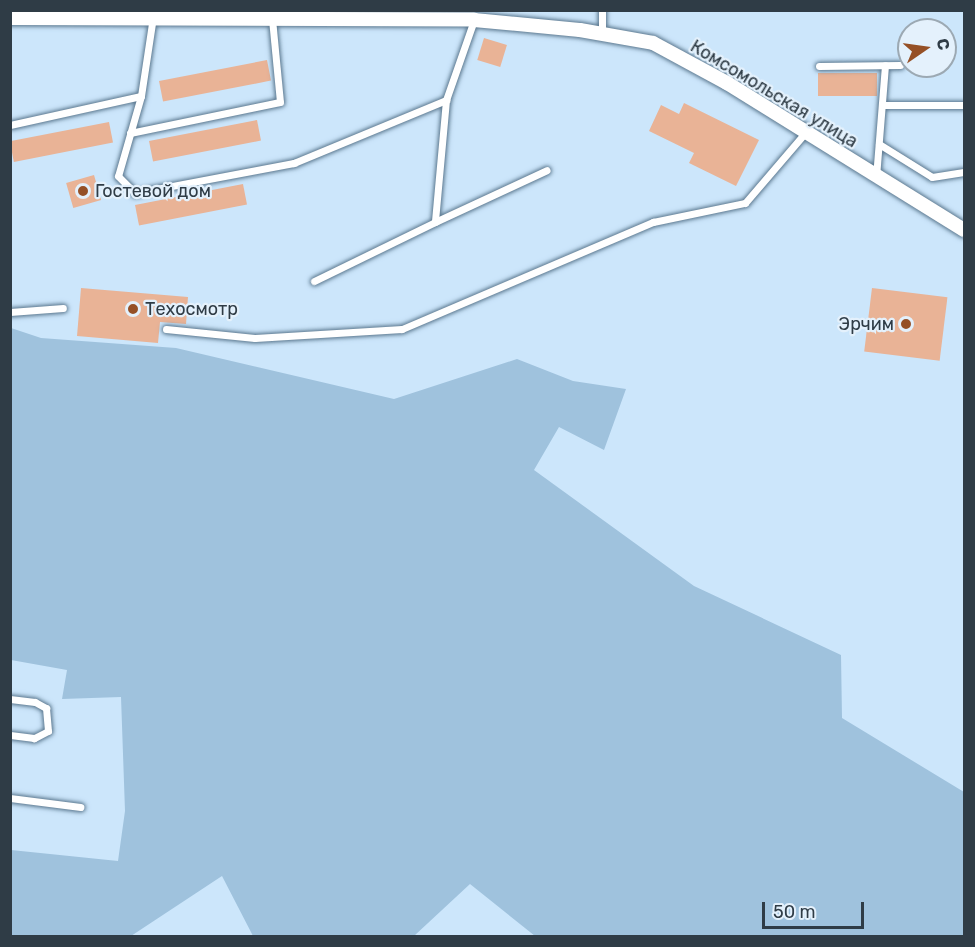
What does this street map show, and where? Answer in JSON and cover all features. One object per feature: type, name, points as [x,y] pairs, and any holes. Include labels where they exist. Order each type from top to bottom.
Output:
[{"type":"street","name":"Комсомольская улица","points":[[10,18],[153,15],[272,19],[317,15],[474,20],[602,34],[653,43],[727,83],[964,230]]},
{"type":"lane","points":[[602,10],[602,34]]},
{"type":"lane","points":[[153,15],[141,96],[118,176],[135,193],[294,163],[446,100]]},
{"type":"lane","points":[[130,133],[280,102],[272,19]]},
{"type":"lane","points":[[435,222],[446,100],[474,20]]},
{"type":"lane","points":[[876,177],[885,65]]},
{"type":"lane","points":[[819,66],[897,65]]},
{"type":"lane","points":[[10,125],[141,96]]},
{"type":"lane","points":[[882,105],[964,105]]},
{"type":"lane","points":[[166,329],[255,338],[402,329],[653,222],[745,203],[806,133]]},
{"type":"lane","points":[[879,144],[932,177],[964,172]]},
{"type":"lane","points":[[314,281],[546,170]]},
{"type":"lane","points":[[10,312],[63,308]]},
{"type":"lane","points":[[10,699],[35,702],[46,708],[48,731],[34,738],[10,735]]},
{"type":"lane","points":[[10,798],[80,807]]},
{"type":"shaded area","points":[[11,328],[41,338],[176,348],[394,399],[517,359],[573,381],[626,389],[604,450],[559,427],[534,470],[694,586],[841,655],[842,718],[964,792],[964,936],[535,936],[470,884],[414,936],[253,936],[222,876],[131,936],[11,936],[11,850],[118,861],[125,811],[121,697],[62,699],[67,670],[11,660]]},
{"type":"building","points":[[484,38],[507,45],[500,67],[477,60]]},
{"type":"building","points":[[267,60],[271,81],[163,102],[159,81]]},
{"type":"building","points":[[818,73],[877,73],[877,96],[818,96]]},
{"type":"building","points":[[684,103],[759,140],[736,186],[689,163],[694,153],[649,131],[661,105],[679,114]]},
{"type":"building","points":[[257,120],[261,141],[153,162],[149,141]]},
{"type":"building","points":[[109,122],[113,143],[14,162],[10,141]]},
{"type":"building","name":"Гостевой дом","points":[[94,175],[101,200],[73,208],[66,183]]},
{"type":"building","points":[[243,184],[247,205],[139,226],[135,205]]},
{"type":"building","name":"Техосмотр","points":[[81,288],[188,297],[186,324],[160,322],[158,343],[77,336]]},
{"type":"building","name":"Эрчим","points":[[872,288],[947,297],[940,361],[864,352]]},
{"type":"place","name":"Гостевой дом","points":[[83,191]]},
{"type":"place","name":"Техосмотр","points":[[133,309]]},
{"type":"place","name":"Эрчим","points":[[906,324]]}]
